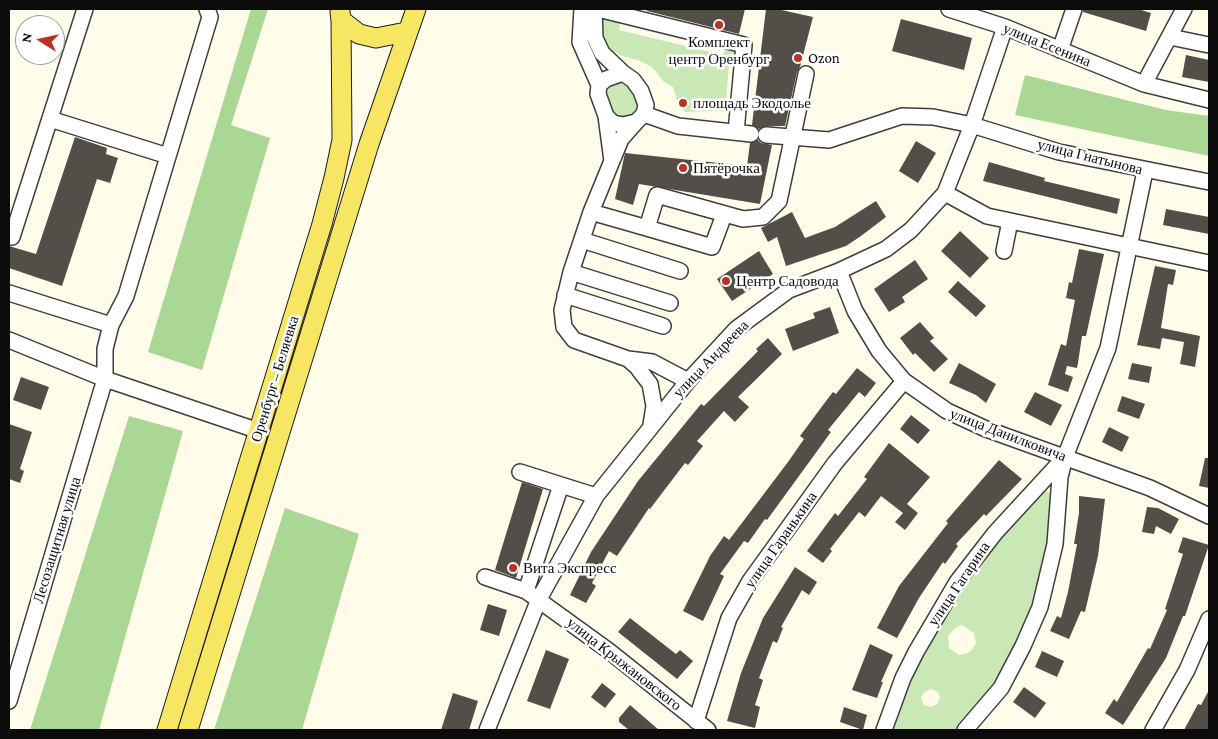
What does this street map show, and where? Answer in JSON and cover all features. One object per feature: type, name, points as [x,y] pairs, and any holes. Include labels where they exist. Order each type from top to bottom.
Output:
[{"type":"main road","name":"Оренбург – Беляевка","points":[[188,730],[369,144],[406,32],[416,9]]},
{"type":"main road","name":"Оренбург – Беляевка","points":[[340,14],[359,34],[376,38],[406,32]]},
{"type":"main road","name":"Оренбург – Беляевка","points":[[167,730],[322,224],[342,140],[340,14]]},
{"type":"street","points":[[12,237],[85,9]]},
{"type":"street","name":"Лесозащитная улица","points":[[9,701],[105,379],[105,349],[111,325],[126,296],[210,17],[207,9]]},
{"type":"street","points":[[582,9],[580,42],[599,85],[598,94],[606,116],[612,161]]},
{"type":"street","points":[[594,9],[595,38],[602,53],[633,80],[641,91],[646,105],[640,118],[621,139],[591,212],[565,295],[562,310],[564,327],[574,340],[628,359],[652,362],[688,381]]},
{"type":"street","points":[[598,9],[636,13],[744,45],[751,134]]},
{"type":"street","name":"улица Есенина","points":[[949,9],[1005,27],[1144,84],[1209,100]]},
{"type":"street","points":[[1060,50],[1074,9]]},
{"type":"street","points":[[1144,84],[1184,9]]},
{"type":"street","name":"улица Андреева","points":[[487,730],[539,599],[596,496],[688,381],[736,329],[789,290],[839,272],[892,244],[911,230],[945,193],[972,125],[1005,27]]},
{"type":"street","points":[[1170,37],[1209,45]]},
{"type":"street","points":[[599,85],[616,74],[623,73]]},
{"type":"street","points":[[647,228],[656,195],[743,219],[763,217],[779,201],[806,74]]},
{"type":"street","points":[[606,116],[613,123],[618,124],[630,124],[640,118]]},
{"type":"street","name":"улица Гнатынова","points":[[640,118],[678,126],[829,140],[902,116],[933,116],[972,125],[1059,152],[1145,171],[1209,182]]},
{"type":"street","points":[[50,119],[168,156]]},
{"type":"street","name":"улица Гагарина","points":[[965,730],[1001,688],[1023,646],[1040,606],[1056,544],[1060,477],[1065,457],[1108,348],[1145,171]]},
{"type":"street","points":[[945,193],[987,216],[1129,248],[1209,263]]},
{"type":"street","points":[[591,212],[712,247],[724,214]]},
{"type":"street","points":[[1004,251],[1010,221]]},
{"type":"street","points":[[582,240],[680,271]]},
{"type":"street","points":[[571,272],[670,303]]},
{"type":"street","name":"улица Данилковича","points":[[839,272],[855,311],[879,351],[904,381],[947,412],[986,429],[1150,488],[1209,516]]},
{"type":"street","points":[[9,293],[111,325]]},
{"type":"street","points":[[565,295],[663,326]]},
{"type":"street","points":[[9,340],[105,379],[259,432]]},
{"type":"street","points":[[628,359],[650,384],[654,406],[652,425]]},
{"type":"street","name":"улица Гаранькина","points":[[702,726],[730,618],[750,581],[835,463],[904,381]]},
{"type":"street","name":"улица Гагарина","points":[[884,730],[903,678],[956,582],[989,540],[1065,457]]},
{"type":"street","points":[[520,472],[596,496]]},
{"type":"street","points":[[526,591],[561,485]]},
{"type":"street","name":"улица Крыжановского","points":[[485,577],[526,591],[539,599],[609,650],[702,726]]},
{"type":"street","points":[[1153,730],[1187,670],[1209,619]]},
{"type":"green space","points":[[251,9],[268,9],[231,125],[270,138],[202,370],[148,352]]},
{"type":"green space","points":[[604,17],[620,21],[619,30],[723,55],[726,48],[738,50],[736,64],[729,64],[726,100],[736,102],[735,113],[719,111],[685,112],[678,104],[673,87],[664,82],[652,67],[611,50],[606,44],[600,18]]},
{"type":"green space","points":[[1025,75],[1166,110],[1209,116],[1209,156],[1015,115]]},
{"type":"green space","points":[[623,80],[630,83],[640,103],[637,115],[619,118],[612,114],[606,97],[611,82]]},
{"type":"green space","points":[[129,416],[183,431],[99,730],[30,730]]},
{"type":"green space","points":[[1046,491],[1053,494],[1049,542],[1035,606],[1001,673],[981,704],[957,730],[889,730],[907,680],[958,585],[1039,492]],"holes":[[[962,625],[974,633],[976,643],[970,652],[959,655],[949,648],[948,636],[956,627]],[[931,689],[938,692],[940,698],[937,704],[931,707],[924,705],[921,698],[924,692]]]},
{"type":"green space","points":[[285,508],[359,534],[302,730],[214,730]]},
{"type":"building","name":"Комплект центр Оренбург","points":[[647,9],[745,9],[739,34],[647,11]]},
{"type":"building","points":[[766,9],[777,9],[813,17],[797,72],[785,126],[766,126],[759,129],[752,125]]},
{"type":"building","points":[[1083,9],[1138,9],[1151,13],[1146,31],[1083,12]]},
{"type":"building","points":[[901,19],[972,38],[964,70],[892,51]]},
{"type":"building","points":[[1186,55],[1209,60],[1209,82],[1182,77]]},
{"type":"building","points":[[75,137],[107,148],[106,154],[118,158],[110,183],[97,179],[62,286],[9,268],[9,246],[36,254]]},
{"type":"building","points":[[758,140],[761,143],[772,145],[760,204],[639,184],[633,205],[615,199],[625,153],[747,166],[750,143]]},
{"type":"building","points":[[916,141],[936,153],[918,183],[899,171]]},
{"type":"building","points":[[989,162],[1045,178],[1044,181],[1120,199],[1117,214],[983,181]]},
{"type":"building","points":[[876,201],[886,217],[861,236],[846,246],[786,266],[777,237],[768,242],[761,228],[792,212],[805,238],[835,227]]},
{"type":"building","points":[[1166,209],[1209,217],[1209,234],[1163,225]]},
{"type":"building","points":[[960,231],[989,258],[970,278],[941,251]]},
{"type":"building","points":[[1079,249],[1104,254],[1086,336],[1082,336],[1077,368],[1067,366],[1065,374],[1073,377],[1068,392],[1048,385],[1061,344],[1066,346],[1075,300],[1066,298],[1069,282],[1072,283]]},
{"type":"building","points":[[759,251],[773,274],[732,301],[717,279]]},
{"type":"building","points":[[915,260],[928,279],[902,297],[905,302],[889,312],[874,289]]},
{"type":"building","points":[[1155,266],[1176,270],[1173,285],[1168,284],[1161,328],[1200,336],[1195,367],[1180,364],[1184,342],[1162,338],[1160,349],[1137,345]]},
{"type":"building","points":[[958,281],[986,306],[976,317],[948,292]]},
{"type":"building","points":[[830,307],[839,333],[793,351],[785,329],[815,318],[813,313]]},
{"type":"building","points":[[920,322],[934,338],[930,341],[948,359],[934,372],[915,353],[913,355],[900,338]]},
{"type":"building","points":[[768,338],[782,354],[738,397],[749,407],[735,422],[724,411],[697,441],[703,446],[688,465],[685,463],[649,508],[617,556],[609,551],[592,583],[596,586],[586,603],[570,595],[591,552],[638,481],[701,404],[704,406],[758,351],[756,349]]},
{"type":"building","points":[[959,363],[996,384],[986,403],[976,395],[949,383]]},
{"type":"building","points":[[1132,363],[1152,367],[1149,383],[1128,379]]},
{"type":"building","points":[[857,368],[876,383],[865,397],[859,392],[828,430],[831,432],[767,520],[765,519],[748,543],[744,541],[720,574],[724,576],[703,621],[683,611],[710,556],[724,536],[729,540],[788,462],[804,439],[800,436],[823,405],[833,392],[836,394]]},
{"type":"building","points":[[21,377],[49,387],[41,410],[13,400]]},
{"type":"building","points":[[1035,392],[1062,405],[1051,426],[1024,412]]},
{"type":"building","points":[[1122,396],[1145,404],[1139,419],[1117,411]]},
{"type":"building","points":[[911,415],[930,430],[918,444],[900,429]]},
{"type":"building","points":[[9,424],[32,432],[20,469],[24,471],[20,483],[9,479]]},
{"type":"building","points":[[1109,427],[1129,437],[1122,452],[1102,442]]},
{"type":"building","points":[[889,443],[930,477],[907,504],[918,513],[905,530],[895,522],[903,513],[881,496],[865,517],[859,512],[830,549],[832,551],[823,563],[807,551],[835,513],[838,516],[867,479],[864,477]]},
{"type":"building","points":[[1205,458],[1209,458],[1209,488],[1199,486]]},
{"type":"building","points":[[999,460],[1022,479],[986,516],[984,514],[956,544],[958,546],[945,564],[943,562],[919,598],[897,638],[877,628],[899,586],[948,523],[946,521]]},
{"type":"building","points":[[522,482],[543,489],[516,578],[495,570]]},
{"type":"building","points":[[1079,496],[1105,499],[1098,556],[1085,612],[1081,611],[1069,639],[1050,631],[1057,616],[1061,618],[1068,592],[1077,544],[1074,544],[1079,513]]},
{"type":"building","points":[[1147,507],[1158,508],[1179,519],[1171,534],[1156,526],[1154,534],[1142,532]]},
{"type":"building","points":[[1183,537],[1209,545],[1185,616],[1183,616],[1166,658],[1123,725],[1105,713],[1114,699],[1117,702],[1148,648],[1150,649],[1167,610],[1165,609],[1183,554],[1178,552]]},
{"type":"building","points":[[795,567],[817,582],[809,595],[802,590],[781,627],[783,628],[777,643],[773,641],[759,678],[763,680],[755,705],[760,707],[755,728],[727,721],[741,673],[763,618]]},
{"type":"building","points":[[488,604],[507,610],[499,636],[480,630]]},
{"type":"building","points":[[630,618],[676,654],[680,650],[693,661],[677,679],[618,632]]},
{"type":"building","points":[[870,644],[893,655],[881,682],[883,682],[877,698],[852,690]]},
{"type":"building","points":[[546,650],[569,659],[550,709],[527,701]]},
{"type":"building","points":[[1042,651],[1064,661],[1057,677],[1035,667]]},
{"type":"building","points":[[602,683],[616,694],[605,708],[591,697]]},
{"type":"building","points":[[1024,687],[1046,703],[1035,718],[1013,702]]},
{"type":"building","points":[[1209,690],[1209,730],[1184,730],[1198,704],[1201,705]]},
{"type":"building","points":[[453,693],[478,701],[469,730],[441,730]]},
{"type":"building","points":[[630,705],[659,730],[629,730],[619,722],[619,718]]},
{"type":"building","points":[[844,707],[867,715],[863,730],[840,722]]},
{"type":"place","name":"Комплект центр Оренбург","points":[[719,25]]},
{"type":"place","name":"Ozon","points":[[798,58]]},
{"type":"place","name":"площадь Экодолье","points":[[683,103]]},
{"type":"place","name":"Пятёрочка","points":[[683,168]]},
{"type":"place","name":"Центр Садовода","points":[[726,281]]},
{"type":"place","name":"Вита Экспресс","points":[[513,568]]}]
